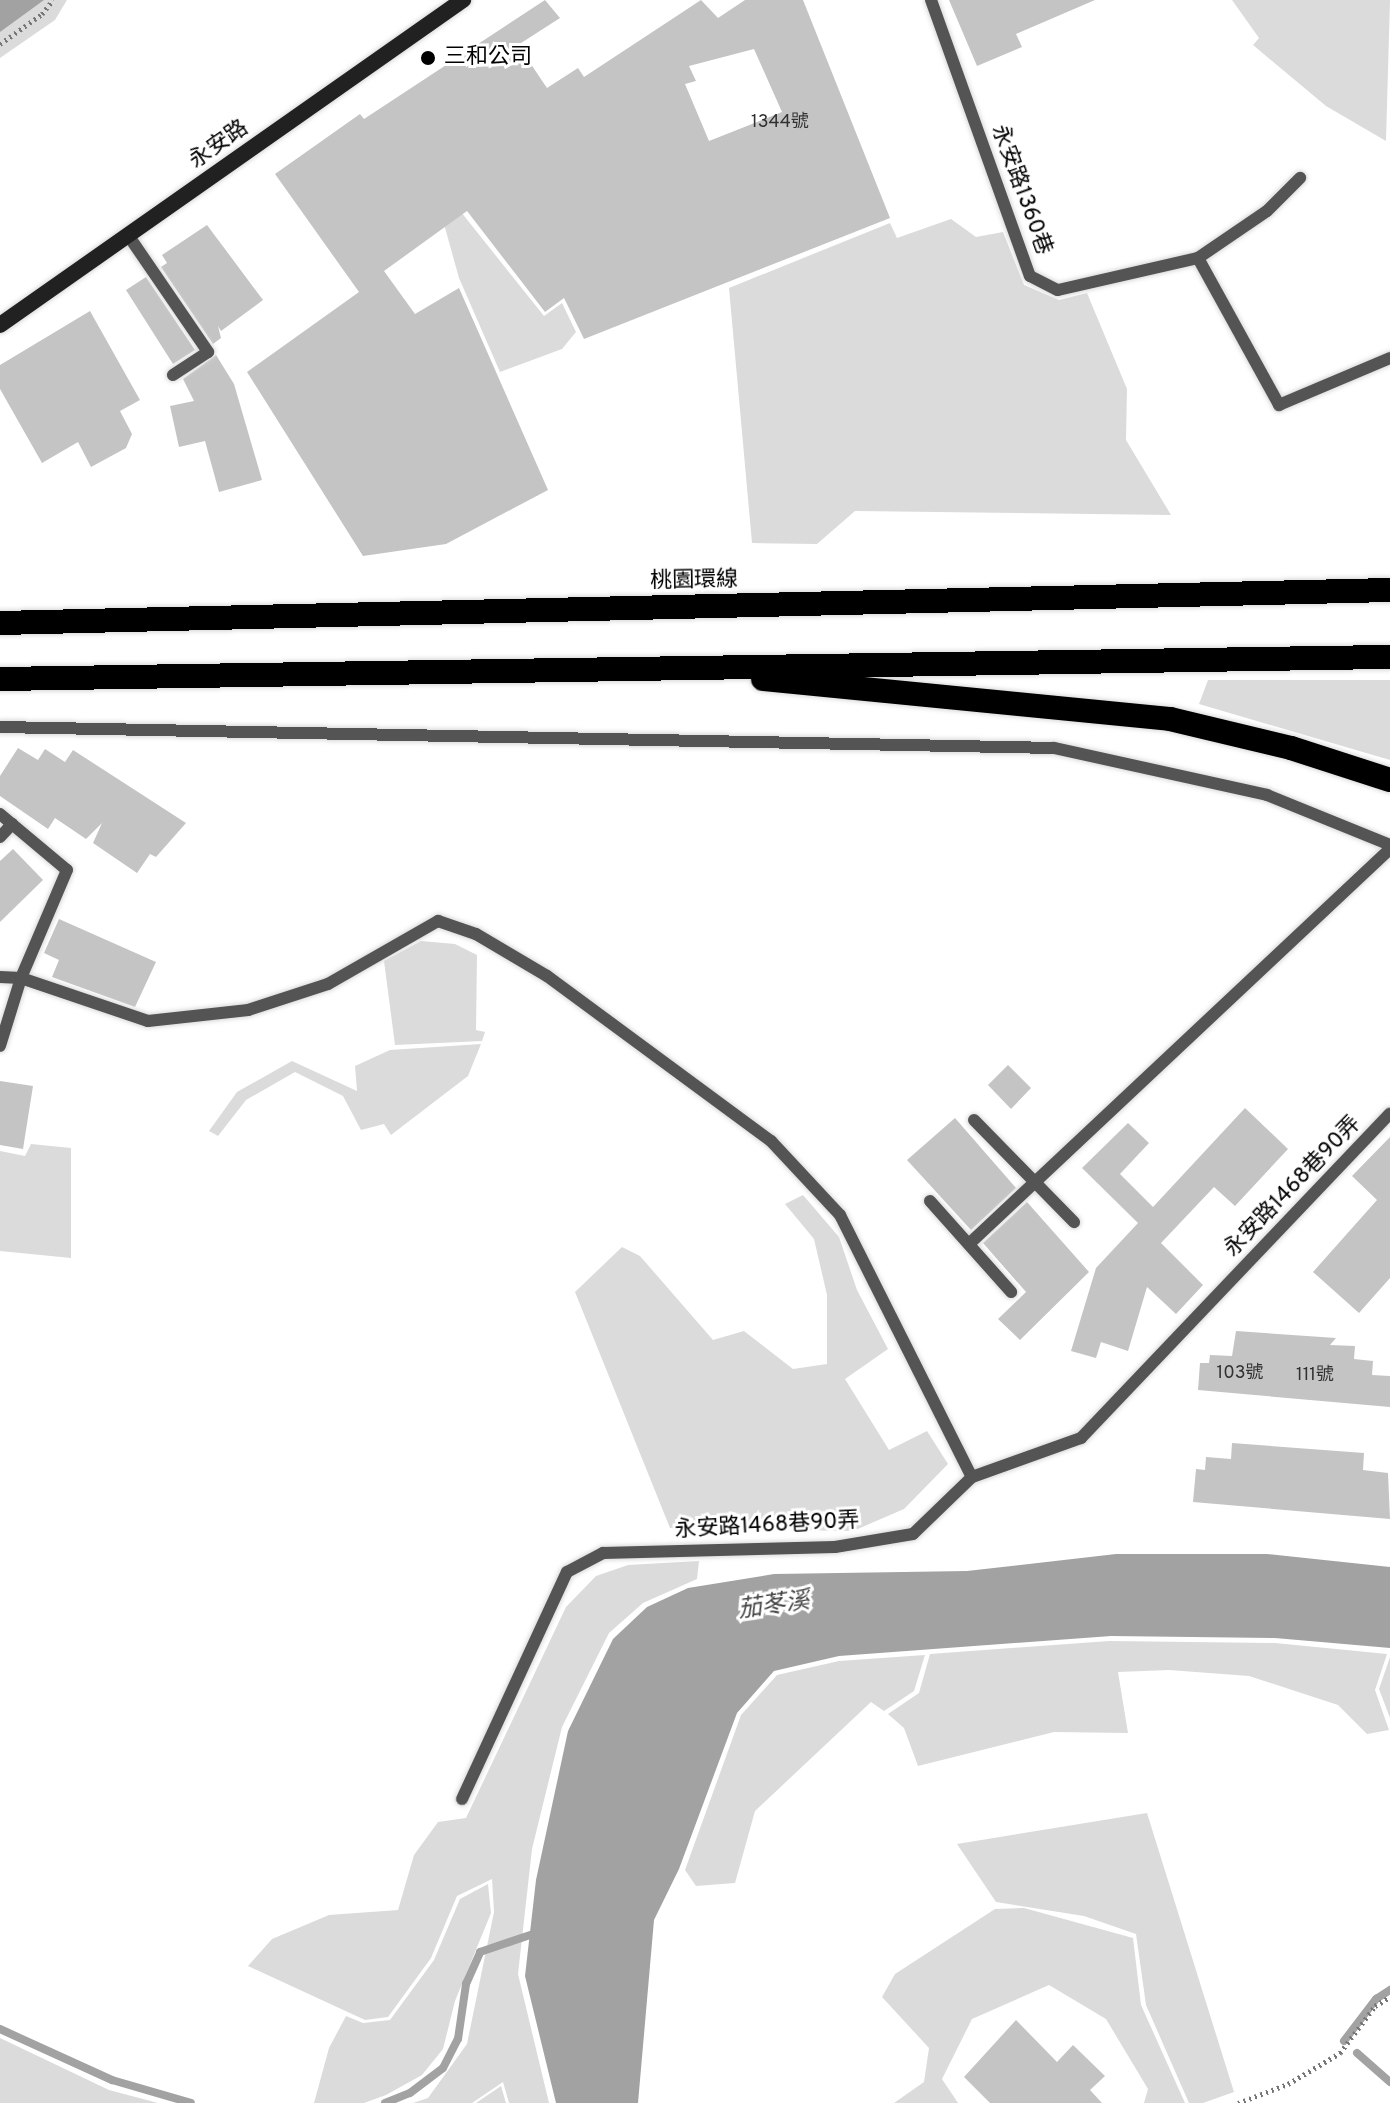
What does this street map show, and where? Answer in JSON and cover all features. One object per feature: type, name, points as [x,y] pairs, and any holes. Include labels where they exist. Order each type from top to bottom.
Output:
[{"type":"highway","name":"桃園環線","points":[[0,623],[1390,590]]},
{"type":"highway","points":[[0,679],[667,669],[817,674],[1390,657]]},
{"type":"highway","points":[[817,674],[1170,719],[1291,748],[1390,780]]},
{"type":"main road","name":"永安路","points":[[0,325],[463,0]]},
{"type":"lane","name":"永安路1360巷","points":[[931,0],[1030,276],[1058,290],[1198,258]]},
{"type":"lane","points":[[1300,178],[1267,211],[1198,258],[1279,405],[1390,358]]},
{"type":"lane","points":[[128,235],[208,352],[173,375]]},
{"type":"lane","points":[[0,727],[1054,748],[1267,795],[1390,847],[969,1244]]},
{"type":"lane","points":[[0,814],[67,870],[21,978],[0,1046]]},
{"type":"lane","points":[[0,837],[12,824]]},
{"type":"lane","points":[[0,977],[21,978],[148,1021],[248,1010],[315,988],[438,921],[476,934],[547,976],[771,1141],[840,1215],[972,1477]]},
{"type":"lane","name":"永安路1468巷90弄","points":[[462,1799],[567,1572],[603,1553],[835,1547],[913,1534],[972,1477],[1081,1438],[1390,1114]]},
{"type":"lane","points":[[974,1120],[1074,1222]]},
{"type":"lane","points":[[930,1201],[1011,1292]]},
{"type":"path","points":[[0,44],[42,14],[53,0]]},
{"type":"path","points":[[1238,2103],[1288,2084],[1340,2053],[1375,2006],[1390,1997]]},
{"type":"shaded area","points":[[0,0],[67,0],[55,20],[0,58]]},
{"type":"shaded area","points":[[1232,0],[1390,0],[1386,141],[1326,106],[1253,45],[1259,38]]},
{"type":"shaded area","points":[[461,212],[544,316],[562,303],[576,332],[562,349],[500,372],[459,278],[444,224]]},
{"type":"shaded area","points":[[951,219],[976,237],[1003,232],[1024,285],[1059,300],[1087,293],[1127,389],[1126,440],[1171,515],[855,511],[817,544],[752,543],[729,288],[890,223],[897,238]]},
{"type":"shaded area","points":[[1208,680],[1390,680],[1390,760],[1199,704]]},
{"type":"shaded area","points":[[421,941],[455,944],[477,955],[476,1030],[485,1032],[482,1041],[395,1045],[384,961]]},
{"type":"shaded area","points":[[481,1044],[468,1076],[391,1135],[384,1124],[361,1130],[343,1096],[295,1072],[246,1100],[218,1136],[209,1131],[237,1092],[292,1061],[357,1091],[355,1066],[390,1050]]},
{"type":"shaded area","points":[[31,1144],[71,1148],[71,1258],[0,1251],[0,1151],[25,1156]]},
{"type":"shaded area","points":[[803,1195],[839,1237],[857,1290],[888,1349],[845,1379],[889,1450],[927,1431],[948,1464],[904,1509],[853,1531],[670,1528],[575,1292],[622,1247],[640,1256],[713,1340],[744,1331],[793,1369],[827,1364],[827,1295],[814,1239],[785,1204]]},
{"type":"shaded area","points":[[699,1561],[697,1579],[643,1603],[609,1633],[562,1727],[532,1849],[518,1974],[549,2103],[509,2103],[503,2082],[472,2103],[413,2103],[428,2098],[467,2044],[494,1912],[492,1879],[457,1896],[431,1958],[388,2017],[365,2020],[248,1966],[272,1939],[329,1915],[398,1910],[414,1855],[438,1822],[466,1818],[566,1607],[596,1576],[628,1565]]},
{"type":"shaded area","points":[[1109,1641],[1275,1643],[1387,1654],[1375,1690],[1389,1730],[1367,1734],[1338,1705],[1249,1676],[1169,1670],[1118,1672],[1128,1733],[1054,1732],[918,1766],[904,1728],[888,1714],[919,1693],[930,1654]]},
{"type":"shaded area","points":[[925,1655],[914,1691],[884,1711],[871,1702],[755,1811],[735,1883],[696,1886],[685,1870],[741,1715],[777,1675],[839,1661]]},
{"type":"shaded area","points":[[1390,1657],[1390,1718],[1379,1689]]},
{"type":"shaded area","points":[[1147,1813],[1234,2092],[1203,2103],[1189,2103],[1146,2005],[1136,1934],[1084,1916],[996,1902],[957,1844]]},
{"type":"shaded area","points":[[488,1884],[491,1913],[455,2001],[443,2049],[422,2075],[386,2095],[364,2103],[314,2103],[329,2048],[346,2016],[363,2023],[390,2020],[434,1960],[460,1899]]},
{"type":"shaded area","points":[[1024,1908],[1133,1938],[1141,2005],[1185,2103],[1144,2103],[1148,2089],[1106,2019],[1049,1985],[972,2019],[942,2079],[958,2103],[894,2103],[924,2082],[929,2048],[882,1997],[895,1974],[995,1909]]},
{"type":"shaded area","points":[[0,2038],[109,2090],[158,2103],[0,2103]]},
{"type":"shaded area","points":[[501,2086],[506,2103],[476,2103]]},
{"type":"water","points":[[0,0],[44,0],[0,32]]},
{"type":"water","name":"茄苳溪","points":[[1116,1554],[1267,1554],[1390,1567],[1390,1648],[1275,1638],[1111,1636],[839,1656],[774,1671],[737,1713],[679,1869],[654,1920],[638,2103],[556,2103],[525,1976],[536,1880],[568,1731],[613,1639],[647,1607],[688,1588],[774,1574],[967,1571]]},
{"type":"building","points":[[545,0],[560,18],[518,45],[547,88],[578,68],[584,77],[701,0],[718,18],[745,0],[803,0],[890,218],[584,339],[564,298],[545,312],[467,211],[384,271],[415,314],[459,288],[548,490],[446,544],[363,556],[247,372],[359,292],[275,174],[360,114],[364,119]],"holes":[[[754,49],[782,112],[709,141],[685,84],[696,81],[689,66]]]},
{"type":"building","points":[[949,0],[1095,0],[1016,34],[1022,47],[977,66]]},
{"type":"building","points":[[207,225],[263,300],[221,331],[218,326],[221,338],[213,344],[161,267],[167,263],[162,255]]},
{"type":"building","points":[[146,277],[195,350],[173,364],[126,290]]},
{"type":"building","points":[[90,311],[140,400],[120,411],[132,434],[126,448],[91,467],[78,442],[42,463],[0,389],[0,365]]},
{"type":"building","points":[[216,355],[234,384],[262,480],[219,492],[205,441],[179,447],[170,406],[194,401],[183,379]]},
{"type":"building","points":[[18,748],[38,760],[45,749],[65,762],[73,750],[186,823],[156,857],[150,854],[137,873],[93,843],[102,823],[86,839],[55,818],[48,829],[0,796],[0,776]]},
{"type":"building","points":[[13,849],[43,880],[0,922],[0,861]]},
{"type":"building","points":[[59,919],[156,962],[135,1007],[52,977],[59,960],[44,953]]},
{"type":"building","points":[[1008,1065],[1031,1088],[1011,1109],[988,1085]]},
{"type":"building","points":[[0,1081],[33,1086],[23,1149],[0,1145]]},
{"type":"building","points":[[1245,1108],[1288,1149],[1235,1206],[1214,1187],[1161,1243],[1203,1285],[1176,1314],[1147,1287],[1128,1351],[1101,1342],[1096,1358],[1071,1351],[1096,1268],[1138,1223],[1082,1168],[1128,1123],[1149,1143],[1120,1174],[1153,1207]]},
{"type":"building","points":[[955,1118],[1016,1188],[971,1230],[907,1160]]},
{"type":"building","points":[[1390,1137],[1390,1278],[1359,1313],[1313,1272],[1377,1200],[1352,1176]]},
{"type":"building","points":[[1027,1202],[1089,1272],[1020,1340],[998,1319],[1026,1292],[983,1243]]},
{"type":"building","points":[[1236,1331],[1336,1338],[1330,1345],[1355,1346],[1354,1359],[1373,1361],[1372,1375],[1390,1376],[1390,1407],[1198,1390],[1200,1363],[1209,1363],[1210,1355],[1232,1356]]},
{"type":"building","points":[[1232,1443],[1364,1453],[1363,1470],[1388,1473],[1390,1519],[1193,1502],[1196,1469],[1205,1470],[1206,1457],[1231,1459]]},
{"type":"building","points":[[1016,2020],[1057,2062],[1073,2045],[1105,2076],[1090,2090],[1102,2103],[990,2103],[964,2077]]},
{"type":"waterway","points":[[385,2103],[410,2093],[443,2068],[458,2039],[466,1984],[480,1952],[530,1935]]},
{"type":"waterway","points":[[1344,2041],[1376,1999],[1390,1990]]},
{"type":"waterway","points":[[0,2029],[112,2080],[191,2103]]},
{"type":"waterway","points":[[1357,2053],[1390,2082]]},
{"type":"place","name":"三和公司","points":[[428,58]]}]
